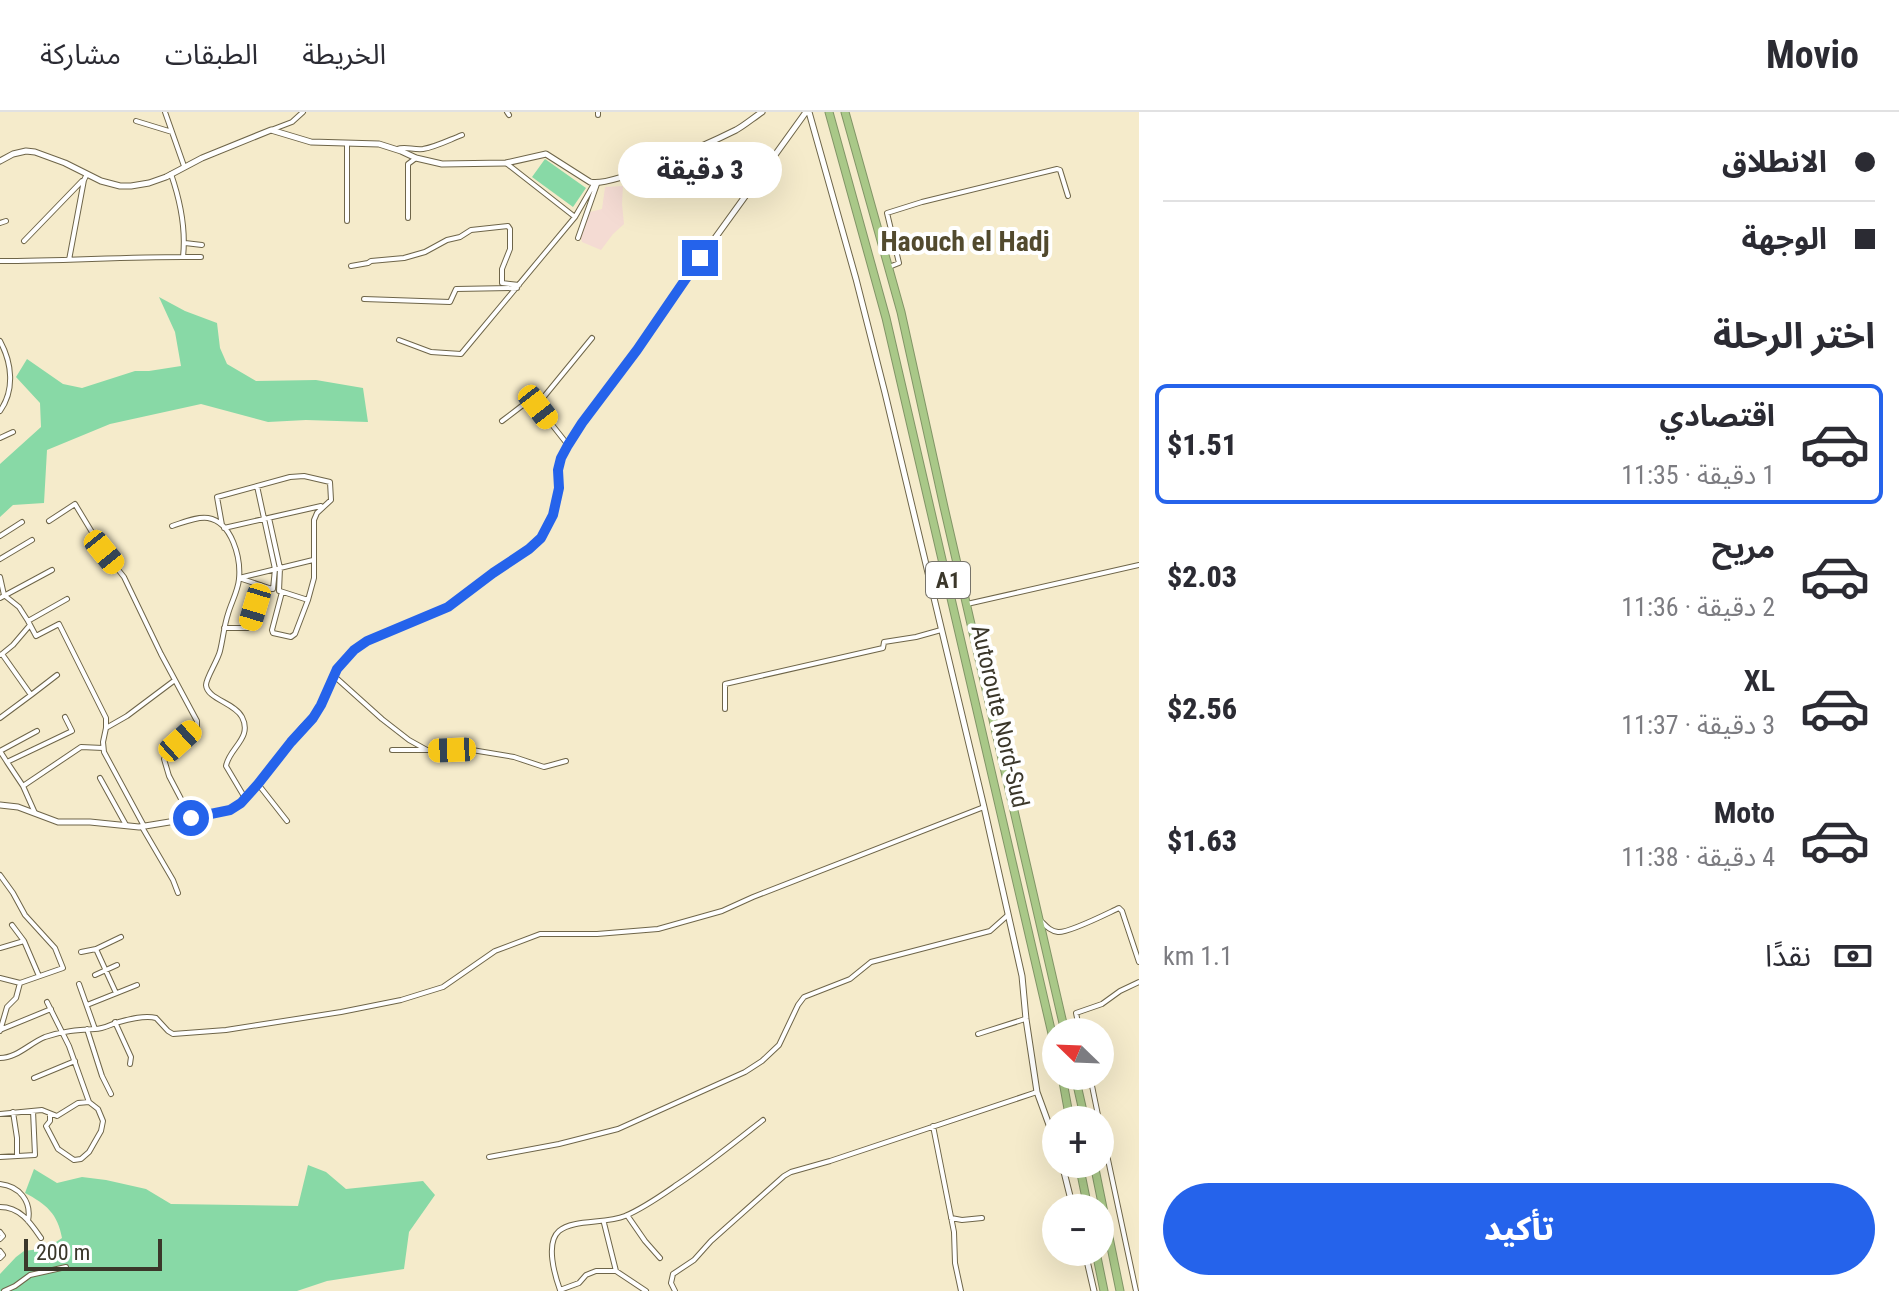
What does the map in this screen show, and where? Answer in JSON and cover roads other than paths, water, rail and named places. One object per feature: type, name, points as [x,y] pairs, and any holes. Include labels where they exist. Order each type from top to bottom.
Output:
[{"type":"highway","name":"Autoroute Nord-Sud","points":[[829,112],[886,318],[1048,1018]]},
{"type":"highway","name":"Autoroute Nord-Sud","points":[[845,112],[901,312],[1062,1018]]},
{"type":"highway","points":[[1097,1178],[1120,1291]]},
{"type":"highway","points":[[1099,1266],[1104,1291]]},
{"type":"street","points":[[165,112],[184,166]]},
{"type":"street","points":[[0,161],[13,154],[35,152],[86,177],[120,186],[149,183],[234,144],[292,122],[303,112]]},
{"type":"street","points":[[399,340],[431,352],[461,354],[575,217],[596,184],[637,173],[665,161],[738,129],[762,112]]},
{"type":"street","points":[[0,805],[18,807],[58,822],[127,826],[191,818],[238,806],[318,712],[333,675],[354,650],[367,641],[448,607],[541,538],[553,515],[559,488],[558,470],[568,445],[808,112],[856,279],[984,807],[1022,976],[1037,1092],[1042,1106]]},
{"type":"street","points":[[796,113],[800,120]]},
{"type":"street","points":[[136,121],[172,132]]},
{"type":"street","points":[[271,130],[311,142],[379,144],[442,164],[506,163],[546,154],[596,184]]},
{"type":"street","points":[[397,149],[430,147],[462,135]]},
{"type":"street","points":[[347,143],[347,221]]},
{"type":"street","points":[[408,218],[408,164],[416,158]]},
{"type":"street","points":[[506,163],[575,217]]},
{"type":"street","points":[[889,267],[899,263],[887,213],[1057,169],[1062,174],[1068,196]]},
{"type":"street","points":[[171,174],[180,204],[185,243],[183,257]]},
{"type":"street","points":[[24,241],[86,177]]},
{"type":"street","points":[[69,260],[86,177]]},
{"type":"street","points":[[578,238],[596,184]]},
{"type":"street","points":[[351,266],[404,258],[425,252],[471,230],[508,226],[510,249],[502,269],[502,283],[518,286]]},
{"type":"street","points":[[185,243],[202,245]]},
{"type":"street","points":[[0,261],[201,257]]},
{"type":"street","points":[[364,299],[450,302],[456,289],[518,286]]},
{"type":"street","points":[[538,407],[592,338]]},
{"type":"street","points":[[0,341],[10,370],[9,393],[0,411]]},
{"type":"street","points":[[502,421],[529,403],[538,407],[568,445]]},
{"type":"street","points":[[0,438],[13,432]]},
{"type":"street","points":[[223,526],[217,497],[265,483],[304,476],[330,482],[331,500],[314,520],[314,578],[295,634],[291,637],[273,633],[272,630],[278,569],[257,486]]},
{"type":"street","points":[[49,521],[75,504],[104,552],[124,577],[198,724],[164,759],[169,776],[191,818]]},
{"type":"street","points":[[223,526],[323,506]]},
{"type":"street","points":[[172,526],[205,517],[229,531],[236,552],[239,578],[220,651],[206,688],[232,705],[242,716],[244,737],[229,756],[226,766],[245,798]]},
{"type":"street","points":[[0,536],[22,522]]},
{"type":"street","points":[[0,559],[32,540]]},
{"type":"street","points":[[239,578],[313,560]]},
{"type":"street","points":[[967,604],[1139,565]]},
{"type":"street","points":[[2,596],[52,570]]},
{"type":"street","points":[[0,577],[2,596]]},
{"type":"street","points":[[239,578],[308,600]]},
{"type":"street","points":[[224,628],[248,628],[261,585]]},
{"type":"street","points":[[2,596],[19,607],[36,636],[59,624],[106,718],[103,748],[107,759],[178,893]]},
{"type":"street","points":[[31,695],[1,655],[13,645],[29,623],[67,599]]},
{"type":"street","points":[[725,709],[725,684],[883,648],[884,642],[941,630]]},
{"type":"street","points":[[0,718],[57,675]]},
{"type":"street","points":[[333,675],[382,719],[427,750]]},
{"type":"street","points":[[106,728],[175,680]]},
{"type":"street","points":[[7,762],[72,731],[65,717]]},
{"type":"street","points":[[35,813],[23,786],[0,750],[37,731]]},
{"type":"street","points":[[23,786],[81,747],[103,748]]},
{"type":"street","points":[[392,750],[472,750],[514,757],[538,767],[566,761]]},
{"type":"street","points":[[100,778],[127,826]]},
{"type":"street","points":[[258,784],[287,821]]},
{"type":"street","points":[[0,1058],[14,1055],[42,1038],[62,1032],[95,1029],[150,1016],[171,1033],[207,1032],[341,1012],[420,995],[443,987],[495,951],[540,934],[597,934],[658,929],[683,923],[722,911],[984,807]]},
{"type":"street","points":[[0,875],[25,915],[52,945],[62,969],[20,983],[0,978]]},
{"type":"street","points":[[1040,920],[1049,929],[1060,932],[1119,908],[1139,962]]},
{"type":"street","points":[[489,1157],[618,1129],[732,1078],[762,1061],[779,1045],[804,997],[850,979],[871,962],[990,931],[1008,915]]},
{"type":"street","points":[[12,925],[24,941],[39,976]]},
{"type":"street","points":[[81,952],[96,949],[121,937]]},
{"type":"street","points":[[0,948],[24,941]]},
{"type":"street","points":[[96,949],[116,993]]},
{"type":"street","points":[[95,975],[117,965]]},
{"type":"street","points":[[1077,1018],[1076,1013],[1102,1004],[1139,982]]},
{"type":"street","points":[[0,1031],[2,1018],[16,998],[20,983]]},
{"type":"street","points":[[79,984],[95,1029]]},
{"type":"street","points":[[87,1005],[137,985]]},
{"type":"street","points":[[47,1002],[75,1061],[83,1090],[102,1119],[103,1126],[89,1152],[73,1160],[58,1149],[46,1126],[50,1114]]},
{"type":"street","points":[[0,1031],[51,1009]]},
{"type":"street","points":[[978,1034],[1026,1019]]},
{"type":"street","points":[[115,1022],[131,1057],[130,1064]]},
{"type":"street","points":[[87,1028],[111,1094]]},
{"type":"street","points":[[34,1078],[75,1061]]},
{"type":"street","points":[[675,1291],[671,1283],[673,1274],[694,1260],[784,1176],[1037,1092]]},
{"type":"street","points":[[0,1114],[42,1110],[60,1115],[78,1103],[89,1102]]},
{"type":"street","points":[[0,1157],[35,1155],[33,1111]]},
{"type":"street","points":[[13,1112],[17,1156]]},
{"type":"street","points":[[646,1291],[616,1271],[596,1271],[586,1275],[579,1283],[559,1291],[554,1275],[552,1241],[559,1231],[579,1224],[603,1222],[627,1215],[703,1167],[763,1120]]},
{"type":"street","points":[[933,1126],[956,1246],[955,1263],[961,1291]]},
{"type":"street","points":[[1112,1178],[1136,1291]]},
{"type":"street","points":[[0,1184],[20,1191],[28,1205],[28,1221]]},
{"type":"street","points":[[0,1207],[16,1210],[41,1238]]},
{"type":"street","points":[[627,1215],[660,1258]]},
{"type":"street","points":[[951,1218],[982,1218]]},
{"type":"street","points":[[603,1222],[616,1271]]},
{"type":"street","points":[[0,1232],[3,1237],[0,1239]]},
{"type":"street","points":[[0,1251],[3,1255],[0,1258]]},
{"type":"street","points":[[1088,1266],[1094,1291]]},
{"type":"street","points":[[4,1291],[30,1275],[66,1267]]},
{"type":"district","name":"Haouch el Hadj","points":[[965,241]]}]
